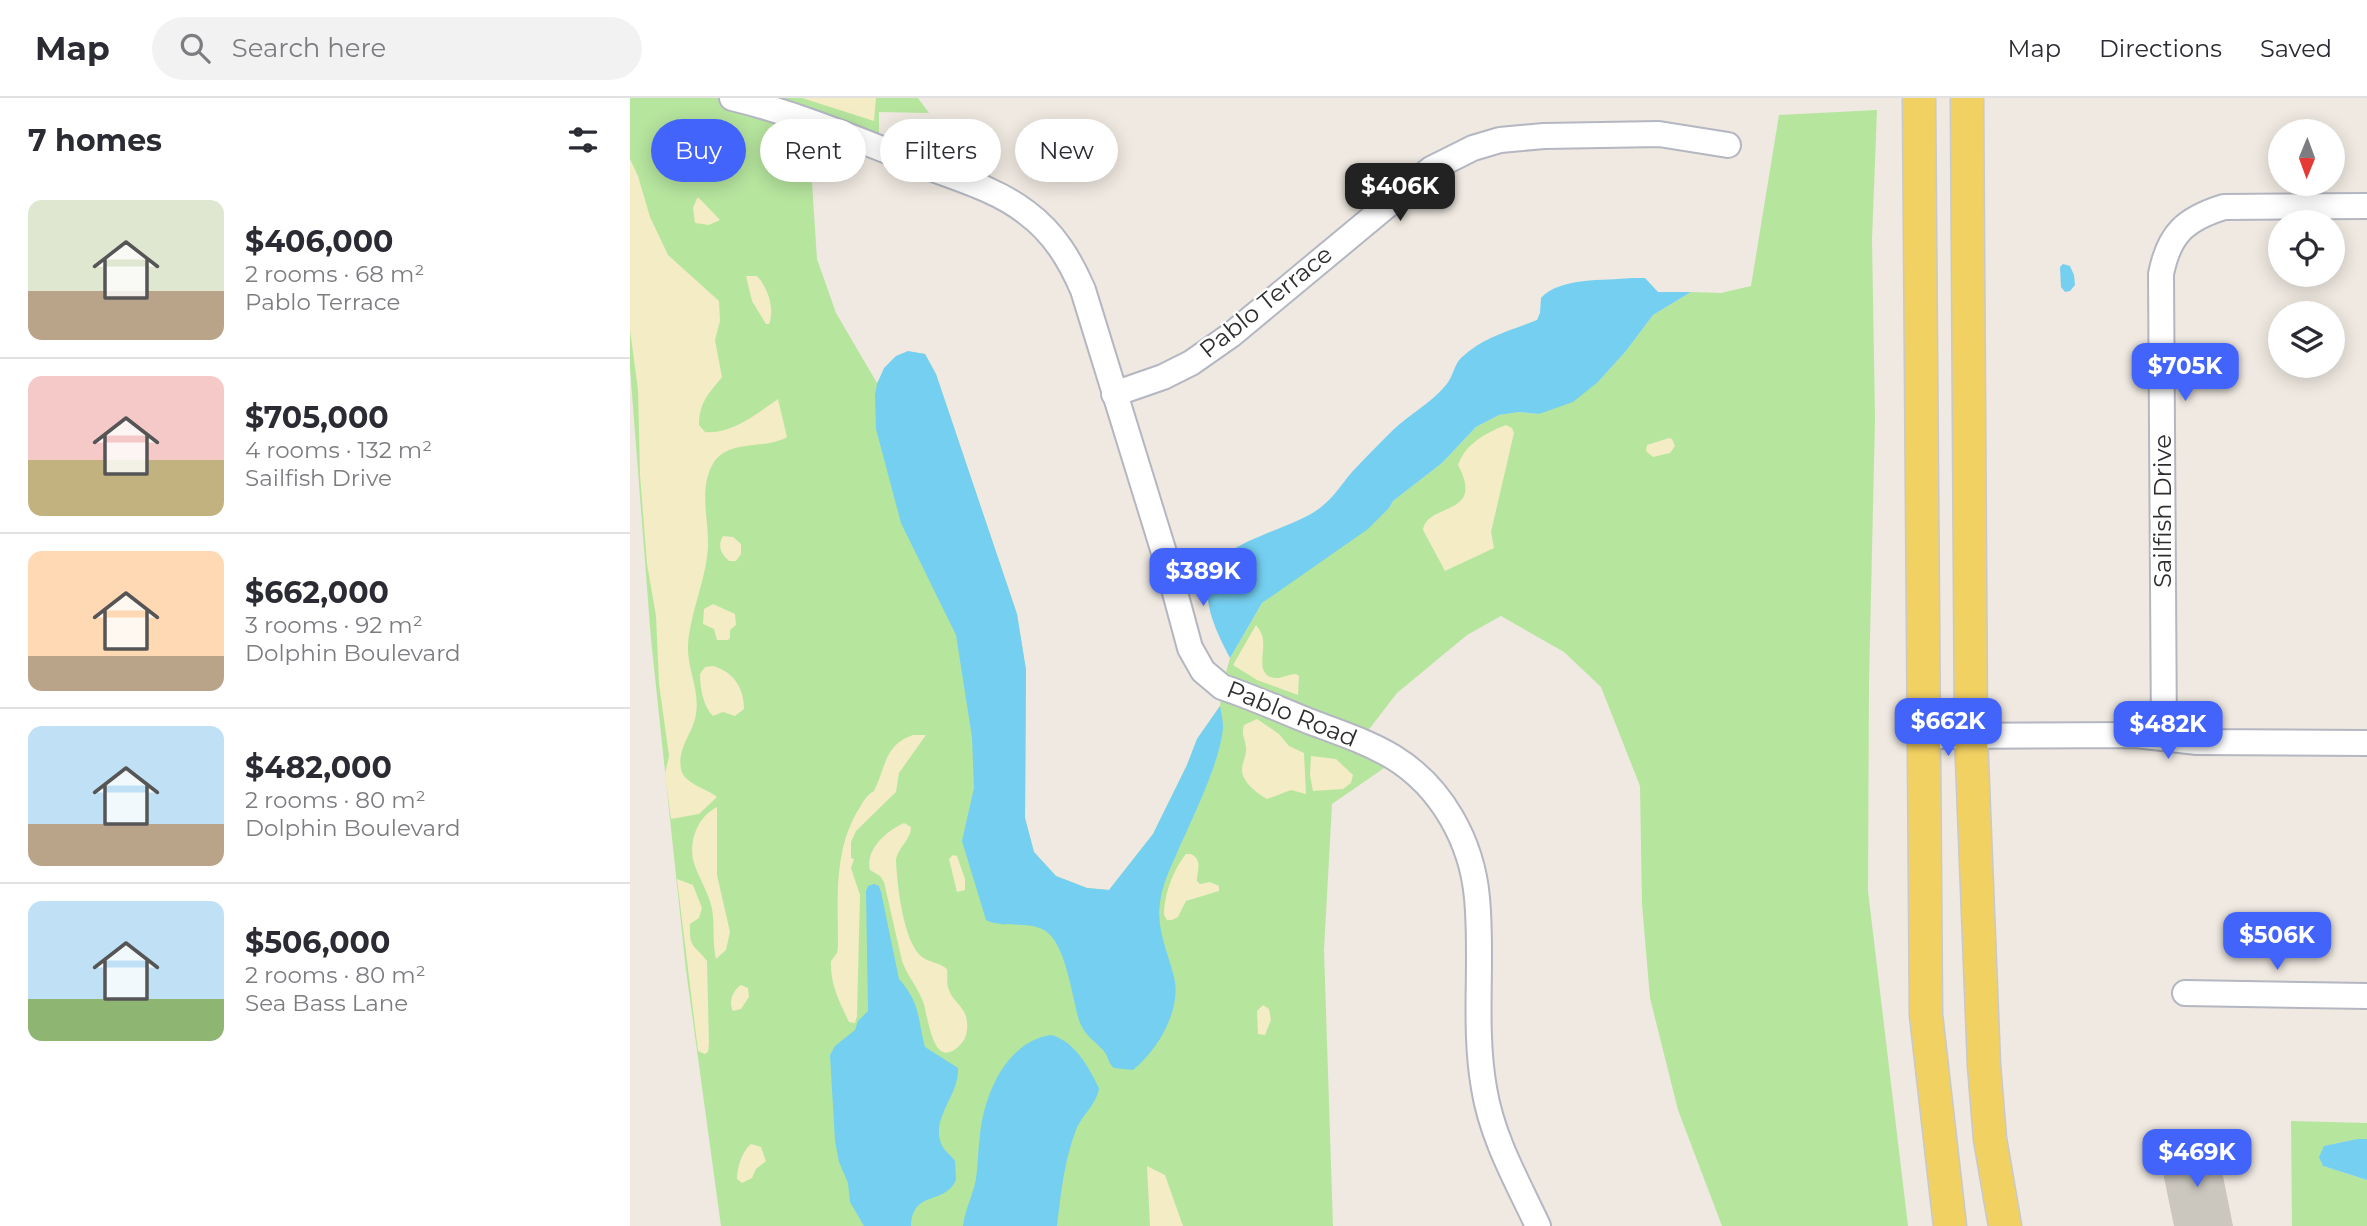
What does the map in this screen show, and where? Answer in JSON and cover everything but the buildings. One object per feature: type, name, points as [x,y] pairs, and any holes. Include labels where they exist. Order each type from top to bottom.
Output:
[{"type":"main road","points":[[1919,98],[1926,1016],[1950,1226]]},
{"type":"main road","points":[[1967,98],[1971,735],[1984,1065],[1990,1139],[2006,1226]]},
{"type":"main road","points":[[1920,218],[1968,217]]},
{"type":"street","name":"Pablo Road","points":[[732,98],[808,120],[991,192],[1025,211],[1043,226],[1061,247],[1083,290],[1166,559],[1190,648],[1203,671],[1222,687],[1392,756],[1409,767],[1432,789],[1461,834],[1475,877],[1478,900],[1479,1051],[1484,1090],[1504,1158],[1538,1226]]},
{"type":"street","name":"Pablo Terrace","points":[[1114,394],[1163,377],[1191,363],[1231,335],[1431,169],[1473,148],[1500,140],[1544,136],[1659,134],[1728,145]]},
{"type":"street","name":"Sailfish Drive","points":[[2164,738],[2161,274],[2165,256],[2172,240],[2191,220],[2203,213],[2224,207],[2367,206]]},
{"type":"street","points":[[1924,736],[2136,735],[2197,741],[2367,743]]},
{"type":"street","points":[[2185,993],[2367,996]]},
{"type":"green space","points":[[630,98],[918,98],[929,113],[879,112],[879,137],[866,134],[866,119],[760,119],[760,182],[812,182],[817,259],[836,313],[877,383],[890,362],[906,353],[925,354],[936,374],[1017,614],[1026,670],[1025,818],[1034,852],[1056,876],[1087,888],[1109,890],[1153,834],[1197,739],[1220,706],[1230,658],[1262,603],[1389,508],[1393,501],[1442,463],[1476,427],[1499,415],[1518,412],[1539,414],[1598,382],[1653,315],[1691,292],[1721,293],[1751,286],[1779,115],[1877,110],[1872,239],[1875,419],[1868,891],[1908,1226],[1722,1226],[1678,1110],[1650,998],[1642,904],[1640,786],[1601,687],[1564,652],[1501,616],[1467,635],[1397,693],[1360,741],[1387,766],[1332,804],[1324,950],[1333,1226],[721,1226],[686,970],[651,639],[630,368]]},
{"type":"green space","points":[[2291,1121],[2367,1123],[2367,1139],[2325,1146],[2323,1166],[2367,1180],[2367,1226],[2292,1226]]},
{"type":"sand","points":[[802,98],[876,98],[874,121]]},
{"type":"sand","points":[[630,159],[650,217],[668,255],[719,301],[720,321],[715,340],[722,377],[703,404],[699,425],[705,432],[734,427],[778,399],[787,437],[729,450],[714,462],[709,472],[705,493],[707,558],[688,645],[697,705],[680,761],[686,778],[717,797],[699,814],[671,819],[665,774],[669,756],[659,684],[656,616],[647,564],[640,475],[638,390],[630,330]]},
{"type":"sand","points":[[697,198],[720,220],[709,225],[695,223],[693,208]]},
{"type":"sand","points":[[746,276],[757,276],[764,286],[771,305],[769,324],[766,324],[752,301]]},
{"type":"sand","points":[[1506,425],[1512,428],[1514,433],[1491,532],[1494,548],[1445,571],[1423,530],[1427,521],[1460,501],[1465,493],[1465,482],[1458,465],[1466,451],[1484,435]]},
{"type":"sand","points":[[1669,438],[1675,446],[1670,453],[1653,457],[1646,451],[1647,445]]},
{"type":"sand","points":[[723,536],[733,537],[741,544],[741,554],[736,561],[729,561],[722,553],[720,543]]},
{"type":"sand","points":[[713,604],[735,614],[736,625],[730,630],[728,640],[717,640],[714,629],[703,624],[704,609]]},
{"type":"sand","points":[[1256,625],[1263,639],[1263,670],[1271,677],[1296,674],[1299,676],[1298,695],[1257,680],[1233,665]]},
{"type":"sand","points":[[713,666],[727,672],[740,688],[744,709],[735,716],[723,712],[713,716],[704,702],[700,674],[705,667]]},
{"type":"sand","points":[[1257,719],[1279,734],[1289,746],[1304,753],[1306,794],[1291,790],[1267,799],[1255,791],[1245,779],[1242,770],[1246,750],[1243,728]]},
{"type":"sand","points":[[913,735],[926,735],[899,773],[896,792],[856,831],[851,842],[851,858],[854,859],[851,868],[860,895],[857,1016],[855,1023],[849,1022],[836,992],[831,969],[831,961],[838,947],[841,857],[851,823],[864,800],[874,791],[891,751],[903,739]]},
{"type":"sand","points":[[1311,756],[1336,759],[1353,775],[1351,783],[1343,789],[1313,791]]},
{"type":"sand","points":[[717,807],[717,875],[730,932],[726,950],[716,959],[712,909],[694,863],[692,847],[699,824]]},
{"type":"sand","points":[[904,823],[911,827],[910,832],[896,860],[900,897],[910,939],[922,957],[947,969],[949,990],[966,1017],[965,1038],[950,1052],[942,1052],[932,1037],[922,999],[902,961],[884,882],[870,870],[871,855],[878,842]]},
{"type":"sand","points":[[1186,854],[1197,859],[1197,881],[1200,884],[1210,882],[1219,886],[1219,891],[1186,901],[1178,917],[1167,920],[1164,907],[1168,891],[1173,875]]},
{"type":"sand","points":[[953,855],[957,856],[965,879],[965,890],[957,892],[949,859]]},
{"type":"sand","points":[[677,879],[693,885],[702,908],[699,918],[690,924],[690,938],[693,946],[707,961],[709,1044],[705,1054],[698,1051]]},
{"type":"sand","points":[[741,985],[748,988],[749,997],[741,1009],[733,1011],[732,996]]},
{"type":"sand","points":[[1263,1005],[1269,1009],[1271,1020],[1265,1035],[1258,1034],[1257,1011]]},
{"type":"sand","points":[[751,1144],[761,1147],[766,1161],[756,1169],[752,1178],[742,1183],[737,1179],[739,1165]]},
{"type":"sand","points":[[1147,1166],[1165,1175],[1183,1226],[1150,1226]]},
{"type":"water","points":[[2063,264],[2070,266],[2075,285],[2065,292],[2061,287],[2060,267]]},
{"type":"water","points":[[1645,278],[1658,292],[1691,292],[1653,315],[1598,382],[1573,402],[1539,414],[1519,412],[1499,415],[1476,427],[1442,463],[1393,501],[1368,529],[1262,603],[1230,658],[1215,626],[1208,602],[1209,578],[1222,558],[1234,549],[1320,508],[1393,430],[1440,391],[1461,358],[1469,351],[1507,331],[1537,320],[1541,298],[1549,291],[1571,283]]},
{"type":"water","points":[[908,351],[925,354],[936,374],[1017,614],[1026,670],[1025,818],[1034,852],[1056,876],[1087,888],[1109,890],[1153,834],[1197,739],[1220,706],[1223,727],[1217,757],[1161,896],[1160,922],[1176,989],[1171,1015],[1151,1052],[1133,1070],[1114,1068],[1103,1050],[1088,1036],[1079,1020],[1063,958],[1052,936],[1037,927],[986,920],[962,841],[974,788],[972,737],[956,635],[901,523],[876,429],[877,384],[884,368],[896,356]]},
{"type":"water","points":[[868,886],[879,886],[881,892],[899,979],[915,1004],[925,1047],[958,1068],[955,1087],[943,1115],[939,1134],[942,1146],[955,1161],[956,1180],[944,1193],[917,1207],[911,1226],[864,1226],[850,1202],[848,1183],[839,1162],[835,1141],[830,1055],[835,1046],[855,1030],[858,1021],[868,1011],[866,891]]},
{"type":"water","points":[[1051,1035],[1060,1038],[1074,1049],[1099,1088],[1072,1142],[1057,1226],[963,1226],[976,1179],[982,1119],[993,1087],[1010,1058],[1022,1047],[1035,1039]]},
{"type":"water","points":[[2367,1139],[2367,1180],[2323,1166],[2319,1157],[2324,1146]]}]
